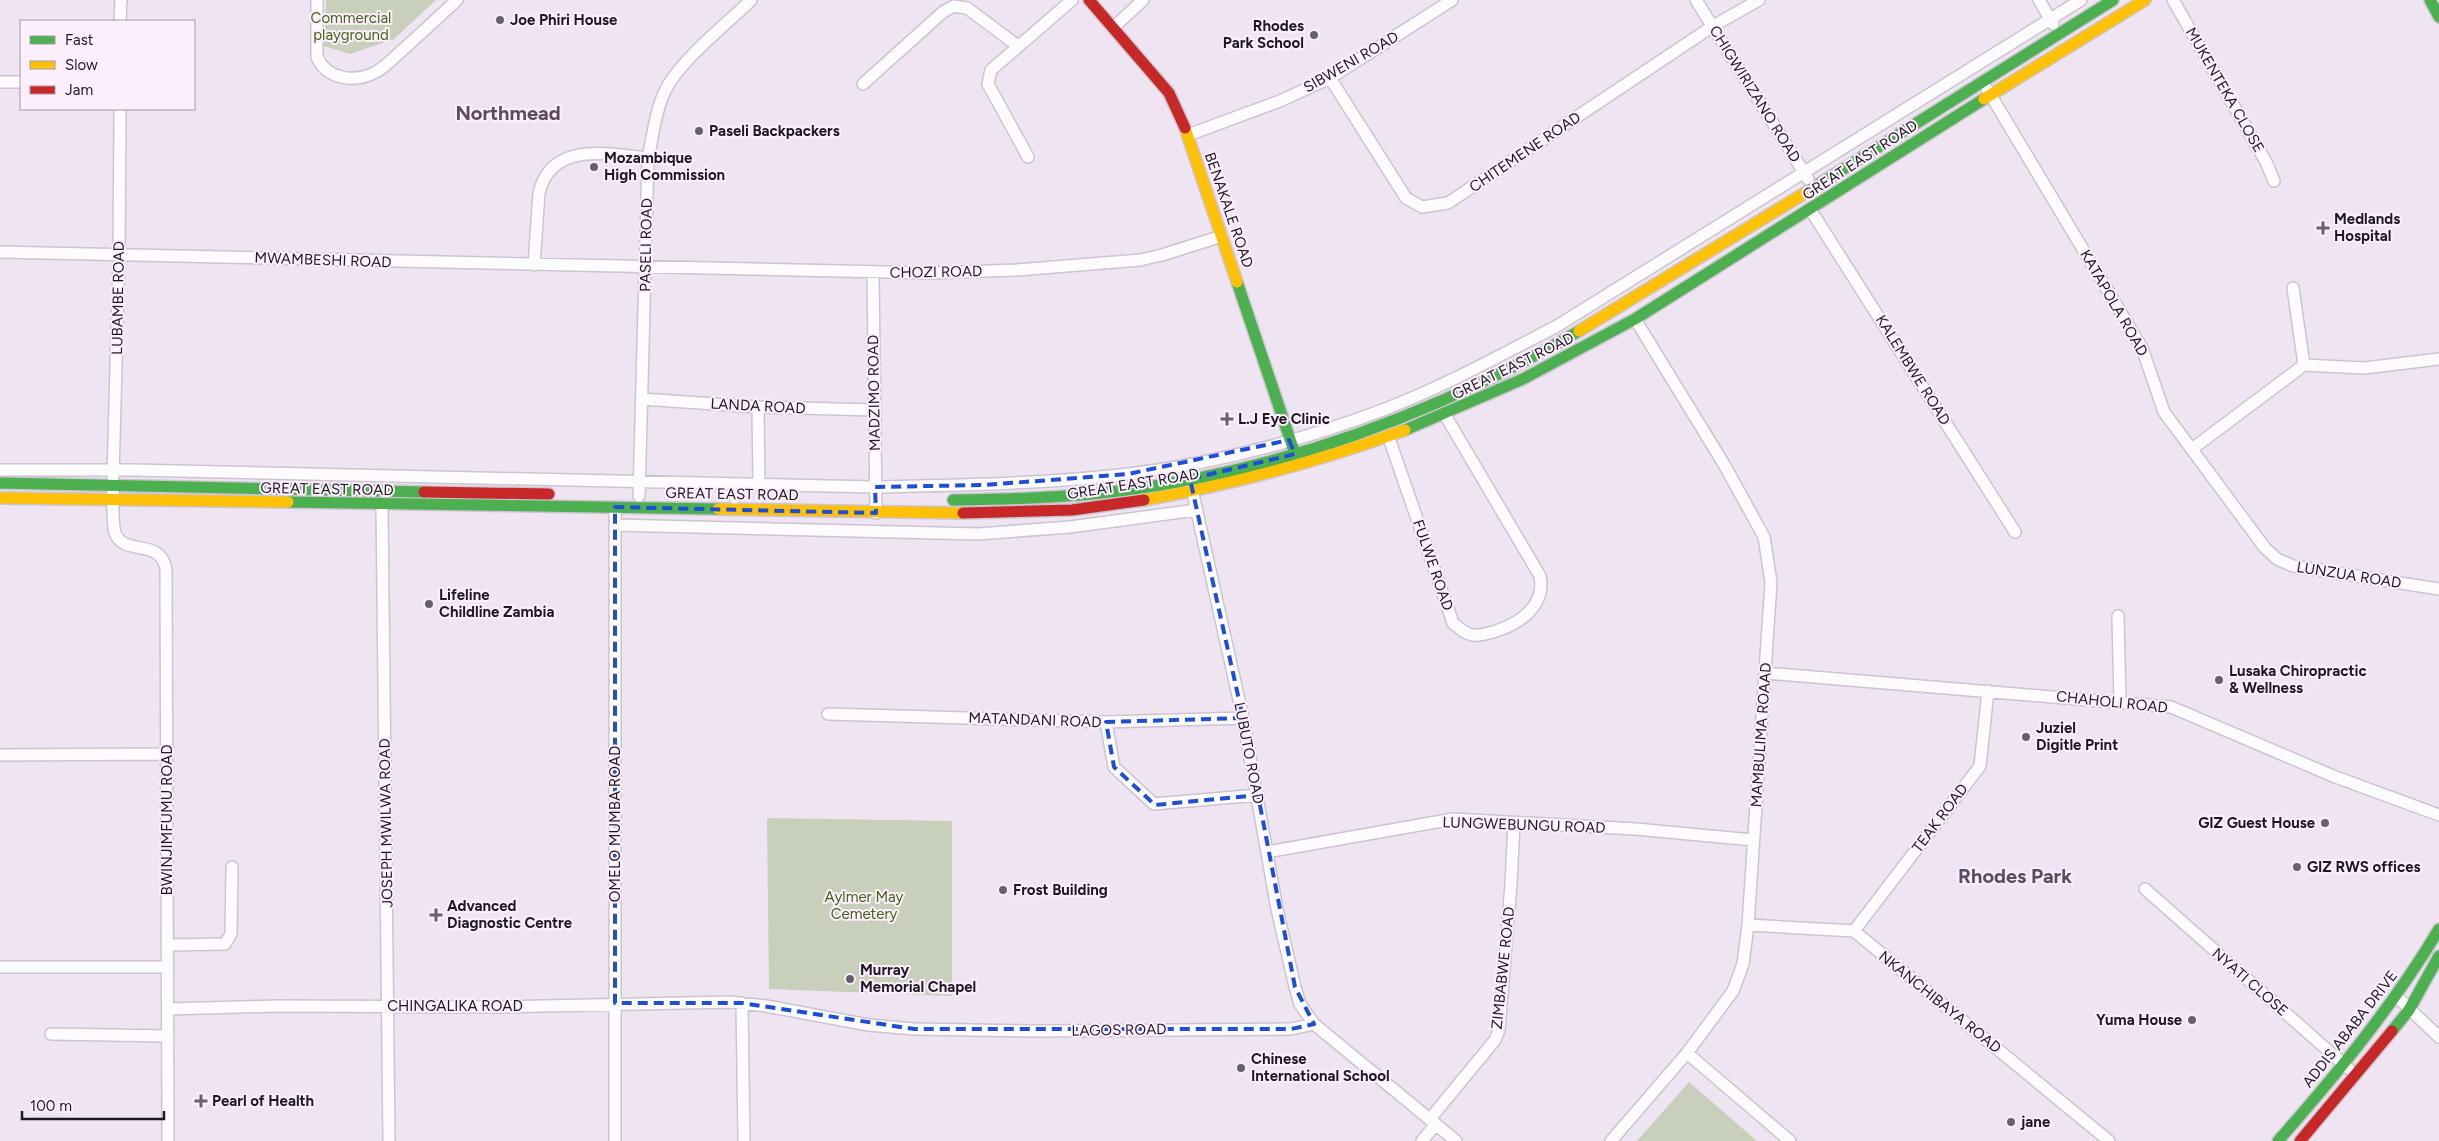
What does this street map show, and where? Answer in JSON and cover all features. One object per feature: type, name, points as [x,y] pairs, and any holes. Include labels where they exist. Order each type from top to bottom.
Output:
[{"type":"main road","name":"BENAKALE ROAD","points":[[1089,0],[1172,97],[1188,135],[1295,454]]},
{"type":"main road","name":"GREAT EAST ROAD","points":[[941,500],[1056,497],[1120,491],[1190,479],[1295,454],[1388,424],[1432,405],[1553,346],[1628,304],[1981,80],[2113,0]]},
{"type":"main road","name":"GREAT EAST ROAD","points":[[0,498],[382,505],[876,507],[1060,511],[1122,504],[1192,492],[1270,474],[1389,438],[1445,415],[1577,352],[1634,320],[1990,95],[2145,0]]},
{"type":"main road","points":[[2430,0],[2439,16]]},
{"type":"main road","name":"GREAT EAST ROAD","points":[[0,483],[113,487],[735,498],[876,507],[922,500]]},
{"type":"main road","name":"ADDIS ABABA DRIVE","points":[[2278,1141],[2345,1066],[2397,998],[2439,929]]},
{"type":"main road","name":"ADDIS ABABA DRIVE","points":[[2300,1141],[2409,1010],[2439,956]]},
{"type":"street","points":[[120,20],[121,0]]},
{"type":"street","points":[[317,0],[317,56],[321,65],[327,71],[336,76],[347,78],[367,76],[384,66],[457,0]]},
{"type":"street","name":"PASELI ROAD","points":[[639,496],[648,158],[660,105],[672,79],[751,0]]},
{"type":"street","points":[[1028,157],[988,84],[991,70],[1072,0]]},
{"type":"street","points":[[1114,27],[1143,0]]},
{"type":"street","name":"SIBWENI ROAD","points":[[1188,135],[1280,101],[1330,78],[1452,0]]},
{"type":"street","name":"CHIGWIRIZANO ROAD","points":[[1696,0],[1813,187]]},
{"type":"street","name":"CHITEMENE ROAD","points":[[1330,78],[1406,198],[1422,207],[1448,203],[1713,26],[1759,0]]},
{"type":"street","points":[[2039,0],[2059,32]]},
{"type":"street","points":[[0,470],[113,470],[875,486],[985,485],[1128,474],[1190,464],[1290,440],[1380,411],[1478,366],[1548,331],[2081,0]]},
{"type":"street","name":"MUKENTEKA CLOSE","points":[[2173,0],[2266,162],[2274,180]]},
{"type":"street","points":[[863,84],[943,12],[954,6],[967,8],[1018,46]]},
{"type":"street","name":"KATAPOLA ROAD","points":[[1981,80],[2142,348],[2164,412],[2265,548]]},
{"type":"street","points":[[0,82],[20,82]]},
{"type":"street","name":"LUBAMBE ROAD","points":[[115,530],[113,470],[119,254],[120,110]]},
{"type":"street","points":[[534,266],[541,183],[555,166],[581,154],[596,152],[648,158]]},
{"type":"street","name":"KALEMBWE ROAD","points":[[1810,209],[2015,532]]},
{"type":"street","name":"CHOZI ROAD","points":[[645,266],[872,273],[1017,270],[1151,258],[1222,236]]},
{"type":"street","name":"MWAMBESHI ROAD","points":[[0,252],[534,266],[645,266]]},
{"type":"street","name":"MADZIMO ROAD","points":[[872,273],[876,507]]},
{"type":"street","points":[[2293,288],[2304,364]]},
{"type":"street","name":"MAMBULIMA ROAAD","points":[[1611,1141],[1686,1053],[1733,991],[1743,964],[1748,925],[1771,582],[1764,537],[1725,466],[1634,320]]},
{"type":"street","points":[[2192,449],[2304,364],[2364,368],[2439,359]]},
{"type":"street","name":"LANDA ROAD","points":[[642,399],[758,407],[874,410]]},
{"type":"street","points":[[758,407],[759,484]]},
{"type":"street","name":"FULWE ROAD","points":[[1389,438],[1453,623],[1463,631],[1473,635],[1485,634],[1514,625],[1535,605],[1540,597],[1542,586],[1540,576],[1445,415]]},
{"type":"street","name":"LUBUTO ROAD","points":[[1190,479],[1243,718],[1277,909],[1294,986],[1300,1004],[1314,1024]]},
{"type":"street","points":[[735,484],[735,498]]},
{"type":"street","name":"JOSEPH MWILWA ROAD","points":[[382,505],[389,1141]]},
{"type":"street","name":"OMELO MUMBA ROAD","points":[[615,507],[615,1141]]},
{"type":"street","points":[[615,525],[978,534],[1070,527],[1196,510]]},
{"type":"street","name":"BWINJIMFUMU ROAD","points":[[115,530],[124,543],[158,553],[164,561],[167,754],[168,1141]]},
{"type":"street","name":"LUNZUA ROAD","points":[[2265,548],[2277,559],[2293,566],[2439,588]]},
{"type":"street","points":[[2118,616],[2120,702]]},
{"type":"street","name":"CHAHOLI ROAD","points":[[1766,673],[2171,706],[2333,776],[2439,816]]},
{"type":"street","name":"TEAK ROAD","points":[[1854,931],[1980,766],[1988,691]]},
{"type":"street","name":"MATANDANI ROAD","points":[[828,714],[1106,722],[1243,718]]},
{"type":"street","points":[[1106,722],[1114,768],[1154,804],[1258,795]]},
{"type":"street","points":[[0,755],[167,754]]},
{"type":"street","name":"LUNGWEBUNGU ROAD","points":[[1267,852],[1453,819],[1636,829],[1753,840]]},
{"type":"street","name":"ZIMBABWE ROAD","points":[[1422,1141],[1433,1121],[1495,1040],[1499,1030],[1511,893],[1514,823]]},
{"type":"street","points":[[168,945],[225,944],[231,934],[232,867]]},
{"type":"street","name":"NYATI CLOSE","points":[[2145,890],[2356,1075]]},
{"type":"street","points":[[1748,925],[1854,931]]},
{"type":"street","name":"NKANCHIBAYA ROAD","points":[[1854,931],[2109,1141]]},
{"type":"street","points":[[0,967],[168,967]]},
{"type":"street","points":[[2397,998],[2439,1037]]},
{"type":"street","name":"CHINGALIKA ROAD","points":[[168,1009],[277,1006],[498,1007],[615,1003],[742,1003]]},
{"type":"street","points":[[742,1003],[744,1141]]},
{"type":"street","name":"LAGOS ROAD","points":[[742,1003],[869,1025],[920,1030],[1291,1029],[1314,1024]]},
{"type":"street","points":[[1314,1024],[1456,1141]]},
{"type":"street","points":[[51,1034],[168,1036]]},
{"type":"street","points":[[1686,1053],[1790,1141]]},
{"type":"highlighted area","points":[[1289,440],[1295,454],[1190,479],[1243,718],[1106,722],[1114,767],[1155,805],[1258,795],[1295,987],[1314,1024],[1291,1029],[914,1029],[742,1003],[615,1003],[615,507],[876,513],[875,487],[985,485],[1128,474]]},
{"type":"green space","name":"Commercial playground","points":[[326,0],[436,0],[394,39],[350,54],[324,46]]},
{"type":"green space","name":"Aylmer May Cemetery","points":[[767,818],[952,821],[952,996],[769,989]]},
{"type":"green space","points":[[1689,1082],[1757,1141],[1637,1141]]},
{"type":"traffic: fast","points":[[1805,193],[2113,0]]},
{"type":"traffic: fast","points":[[2430,0],[2439,17]]},
{"type":"traffic: fast","points":[[1405,430],[1523,379],[1635,319],[1984,99]]},
{"type":"traffic: fast","points":[[1237,282],[1295,454]]},
{"type":"traffic: fast","points":[[953,500],[1057,497],[1119,491],[1179,482],[1299,453],[1357,434],[1470,388],[1525,361],[1579,331]]},
{"type":"traffic: fast","points":[[0,483],[424,492]]},
{"type":"traffic: fast","points":[[288,502],[718,509]]},
{"type":"traffic: fast","points":[[2278,1141],[2363,1039],[2403,985],[2439,929]]},
{"type":"traffic: fast","points":[[2392,1031],[2409,1010],[2439,956]]},
{"type":"traffic: slow","points":[[1984,99],[2145,0]]},
{"type":"traffic: slow","points":[[1185,128],[1237,282]]},
{"type":"traffic: slow","points":[[1579,331],[1805,193]]},
{"type":"traffic: slow","points":[[1144,500],[1276,471],[1341,452],[1405,430]]},
{"type":"traffic: slow","points":[[0,498],[288,502]]},
{"type":"traffic: slow","points":[[718,509],[963,513]]},
{"type":"traffic: jam","points":[[1089,0],[1169,93],[1185,128]]},
{"type":"traffic: jam","points":[[424,492],[549,494]]},
{"type":"traffic: jam","points":[[963,513],[1072,510],[1144,500]]},
{"type":"traffic: jam","points":[[2300,1141],[2392,1031]]},
{"type":"place","name":"Joe Phiri House","points":[[500,20]]},
{"type":"place","name":"Rhodes Park School","points":[[1314,35]]},
{"type":"place","name":"Paseli Backpackers","points":[[699,131]]},
{"type":"place","name":"Mozambique High Commission","points":[[594,167]]},
{"type":"place","name":"Medlands Hospital","points":[[2323,228]]},
{"type":"place","name":"L.J Eye Clinic","points":[[1227,419]]},
{"type":"place","name":"Lifeline Childline Zambia","points":[[429,604]]},
{"type":"place","name":"Lusaka Chiropractic & Wellness","points":[[2219,680]]},
{"type":"place","name":"Juziel Digitle Print","points":[[2026,737]]},
{"type":"place","name":"GIZ Guest House","points":[[2325,823]]},
{"type":"place","name":"GIZ RWS offices","points":[[2297,867]]},
{"type":"place","name":"Frost Building","points":[[1003,890]]},
{"type":"place","name":"Advanced Diagnostic Centre","points":[[436,915]]},
{"type":"place","name":"Murray Memorial Chapel","points":[[850,979]]},
{"type":"place","name":"Yuma House","points":[[2192,1020]]},
{"type":"place","name":"Chinese International School","points":[[1241,1068]]},
{"type":"place","name":"Pearl of Health","points":[[201,1101]]},
{"type":"place","name":"jane","points":[[2011,1122]]},
{"type":"district","name":"Northmead","points":[[508,113]]},
{"type":"district","name":"Rhodes Park","points":[[2015,876]]}]
